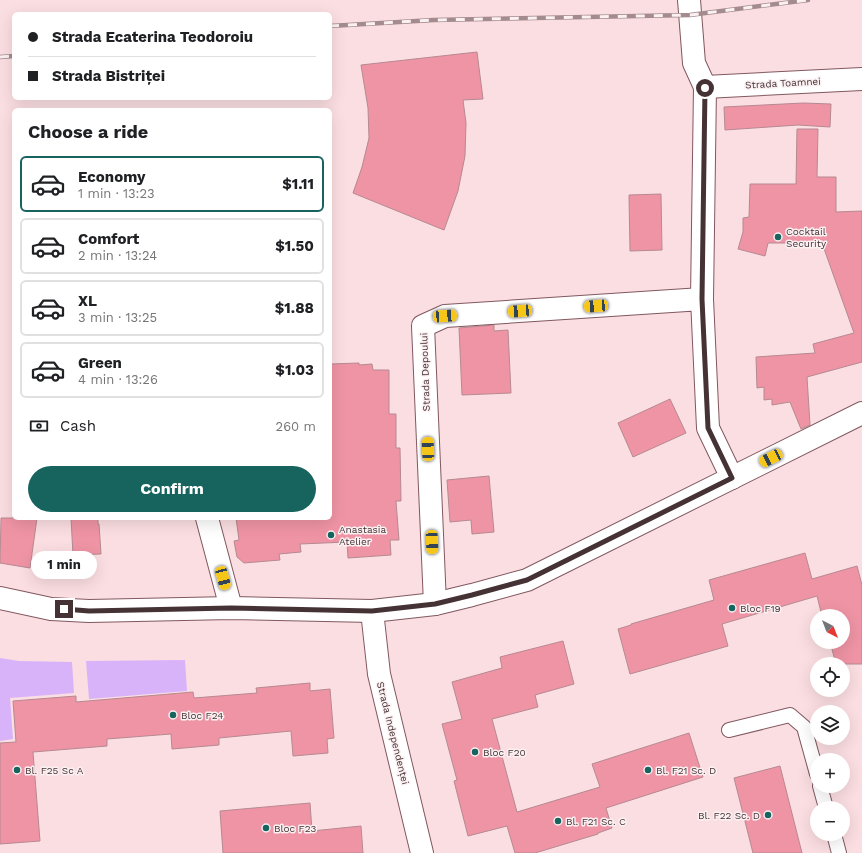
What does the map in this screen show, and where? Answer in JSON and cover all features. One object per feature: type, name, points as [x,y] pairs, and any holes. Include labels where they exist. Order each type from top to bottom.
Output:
[{"type":"street","points":[[689,0],[694,63],[705,88],[702,299],[708,428],[732,478]]},
{"type":"street","name":"Strada Toamnei","points":[[705,88],[862,79]]},
{"type":"street","name":"Strada Depoului","points":[[435,604],[424,326],[445,316],[702,299]]},
{"type":"street","points":[[0,598],[51,609],[89,611],[231,608],[372,611],[435,604],[527,580],[862,413]]},
{"type":"street","points":[[208,520],[231,608]]},
{"type":"street","name":"Strada Independenței","points":[[372,611],[379,674],[422,853]]},
{"type":"lane","points":[[729,730],[790,715],[804,727],[811,753]]},
{"type":"lane","points":[[836,841],[839,853]]},
{"type":"shaded area","points":[[0,658],[19,661],[72,662],[74,693],[10,698],[13,739],[0,741]]},
{"type":"shaded area","points":[[185,660],[187,691],[89,699],[86,661]]},
{"type":"building","points":[[477,52],[483,99],[463,100],[466,123],[465,156],[458,191],[444,230],[353,193],[362,167],[369,138],[368,108],[361,65]]},
{"type":"building","points":[[803,103],[831,104],[830,127],[798,125],[725,130],[724,107]]},
{"type":"building","points":[[797,129],[818,129],[817,177],[836,177],[836,212],[862,211],[862,362],[807,377],[810,425],[801,429],[790,402],[772,405],[772,399],[764,400],[764,387],[757,388],[756,357],[815,353],[813,344],[854,333],[822,243],[768,243],[765,256],[738,249],[743,232],[743,218],[749,217],[750,184],[796,184]]},
{"type":"building","points":[[661,194],[662,250],[630,251],[629,195]]},
{"type":"building","points":[[494,325],[494,331],[508,330],[511,393],[462,395],[459,328]]},
{"type":"building","points":[[332,364],[372,364],[373,370],[389,370],[389,414],[396,414],[396,448],[400,448],[401,501],[396,501],[399,540],[390,540],[391,555],[348,558],[347,542],[300,544],[301,552],[279,554],[280,560],[244,563],[237,557],[234,541],[239,540],[236,520],[332,520]]},
{"type":"building","points":[[670,399],[686,433],[633,457],[618,423]]},
{"type":"building","points":[[489,476],[494,532],[472,534],[471,520],[450,522],[447,480]]},
{"type":"building","points":[[1,518],[12,518],[12,520],[37,520],[30,568],[0,563]]},
{"type":"building","points":[[71,520],[98,520],[101,554],[73,555]]},
{"type":"building","name":"Bloc F19","points":[[805,553],[812,579],[857,566],[862,585],[862,664],[850,664],[850,657],[834,657],[832,649],[850,649],[850,609],[820,609],[817,596],[722,624],[728,646],[630,674],[618,629],[714,600],[709,580]]},
{"type":"building","points":[[563,641],[574,684],[535,695],[538,707],[492,719],[517,812],[600,787],[592,764],[689,733],[703,777],[606,808],[612,828],[598,834],[535,853],[515,853],[507,826],[468,836],[454,781],[457,780],[442,724],[462,719],[452,682],[502,668],[500,657]]},
{"type":"building","name":"Bloc F24","points":[[310,683],[310,691],[330,689],[334,738],[327,739],[328,753],[293,756],[291,731],[219,738],[219,745],[172,749],[171,734],[107,739],[107,746],[33,752],[40,841],[0,844],[0,743],[16,742],[13,701],[76,696],[76,702],[193,692],[194,698],[257,693],[256,688]]},
{"type":"building","name":"Bl. F22 Sc. D","points":[[780,766],[802,853],[753,853],[734,778]]},
{"type":"building","name":"Bloc F23","points":[[310,803],[312,831],[361,826],[363,853],[223,853],[220,811]]},
{"type":"railway","points":[[332,26],[434,20],[690,15],[808,0]]},
{"type":"railway","points":[[0,57],[12,56]]},
{"type":"place","name":"Cocktail Security","points":[[778,237]]},
{"type":"place","name":"Anastasia Atelier","points":[[331,535]]},
{"type":"place","name":"Bloc F19","points":[[732,608]]},
{"type":"place","name":"Bloc F24","points":[[173,715]]},
{"type":"place","name":"Bloc F20","points":[[475,752]]},
{"type":"place","name":"Bl. F25 Sc A","points":[[17,770]]},
{"type":"place","name":"Bl. F21 Sc. D","points":[[648,770]]},
{"type":"place","name":"Bl. F22 Sc. D","points":[[768,815]]},
{"type":"place","name":"Bl. F21 Sc. C","points":[[558,821]]},
{"type":"place","name":"Bloc F23","points":[[266,828]]},
{"type":"route","points":[[64,609],[89,611],[231,608],[372,611],[435,604],[527,580],[732,478],[708,428],[702,299],[705,88]]}]
